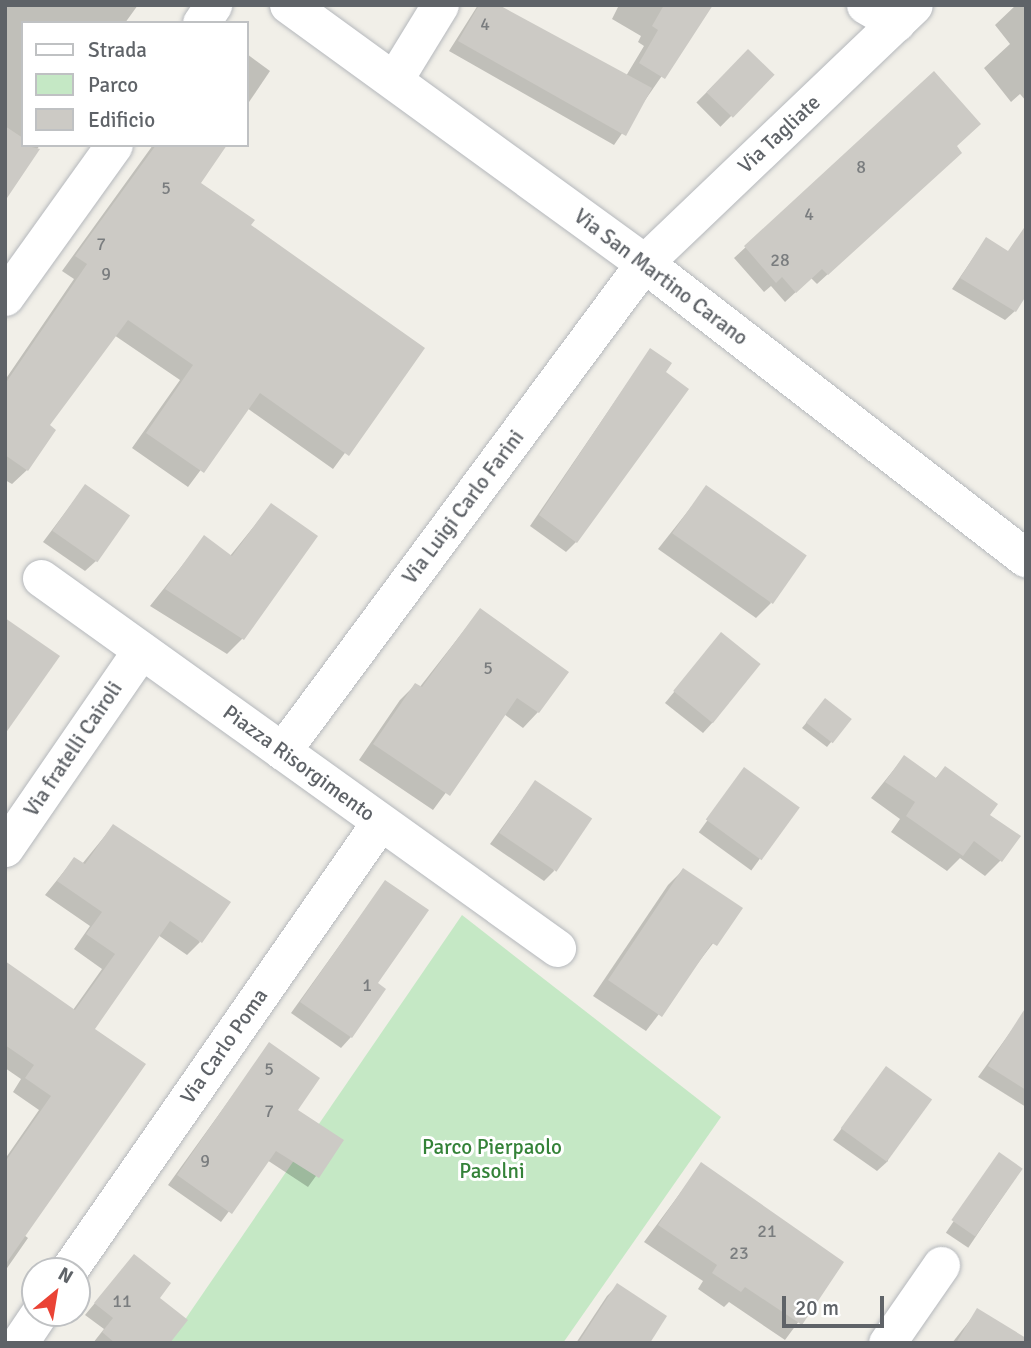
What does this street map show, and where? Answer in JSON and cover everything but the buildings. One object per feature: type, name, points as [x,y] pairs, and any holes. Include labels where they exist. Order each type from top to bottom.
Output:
[{"type":"street","points":[[202,21],[213,5]]},
{"type":"street","name":"Via San Martino Carano","points":[[289,5],[644,263],[1026,558]]},
{"type":"street","points":[[394,80],[440,5]]},
{"type":"street","name":"Via Tagliate","points":[[644,263],[892,11]]},
{"type":"street","points":[[5,297],[113,147]]},
{"type":"street","name":"Via Luigi Carlo Farini","points":[[282,751],[644,263]]},
{"type":"street","name":"Piazza Risorgimento","points":[[41,578],[557,948]]},
{"type":"street","name":"Via fratelli Cairoli","points":[[5,848],[141,650]]},
{"type":"street","name":"Via Carlo Poma","points":[[78,1257],[380,822]]},
{"type":"street","points":[[887,1343],[941,1265]]},
{"type":"street","points":[[19,1343],[30,1327]]},
{"type":"green space","name":"Parco Pierpaolo Pasolni","points":[[462,915],[721,1117],[563,1343],[169,1343]]}]
